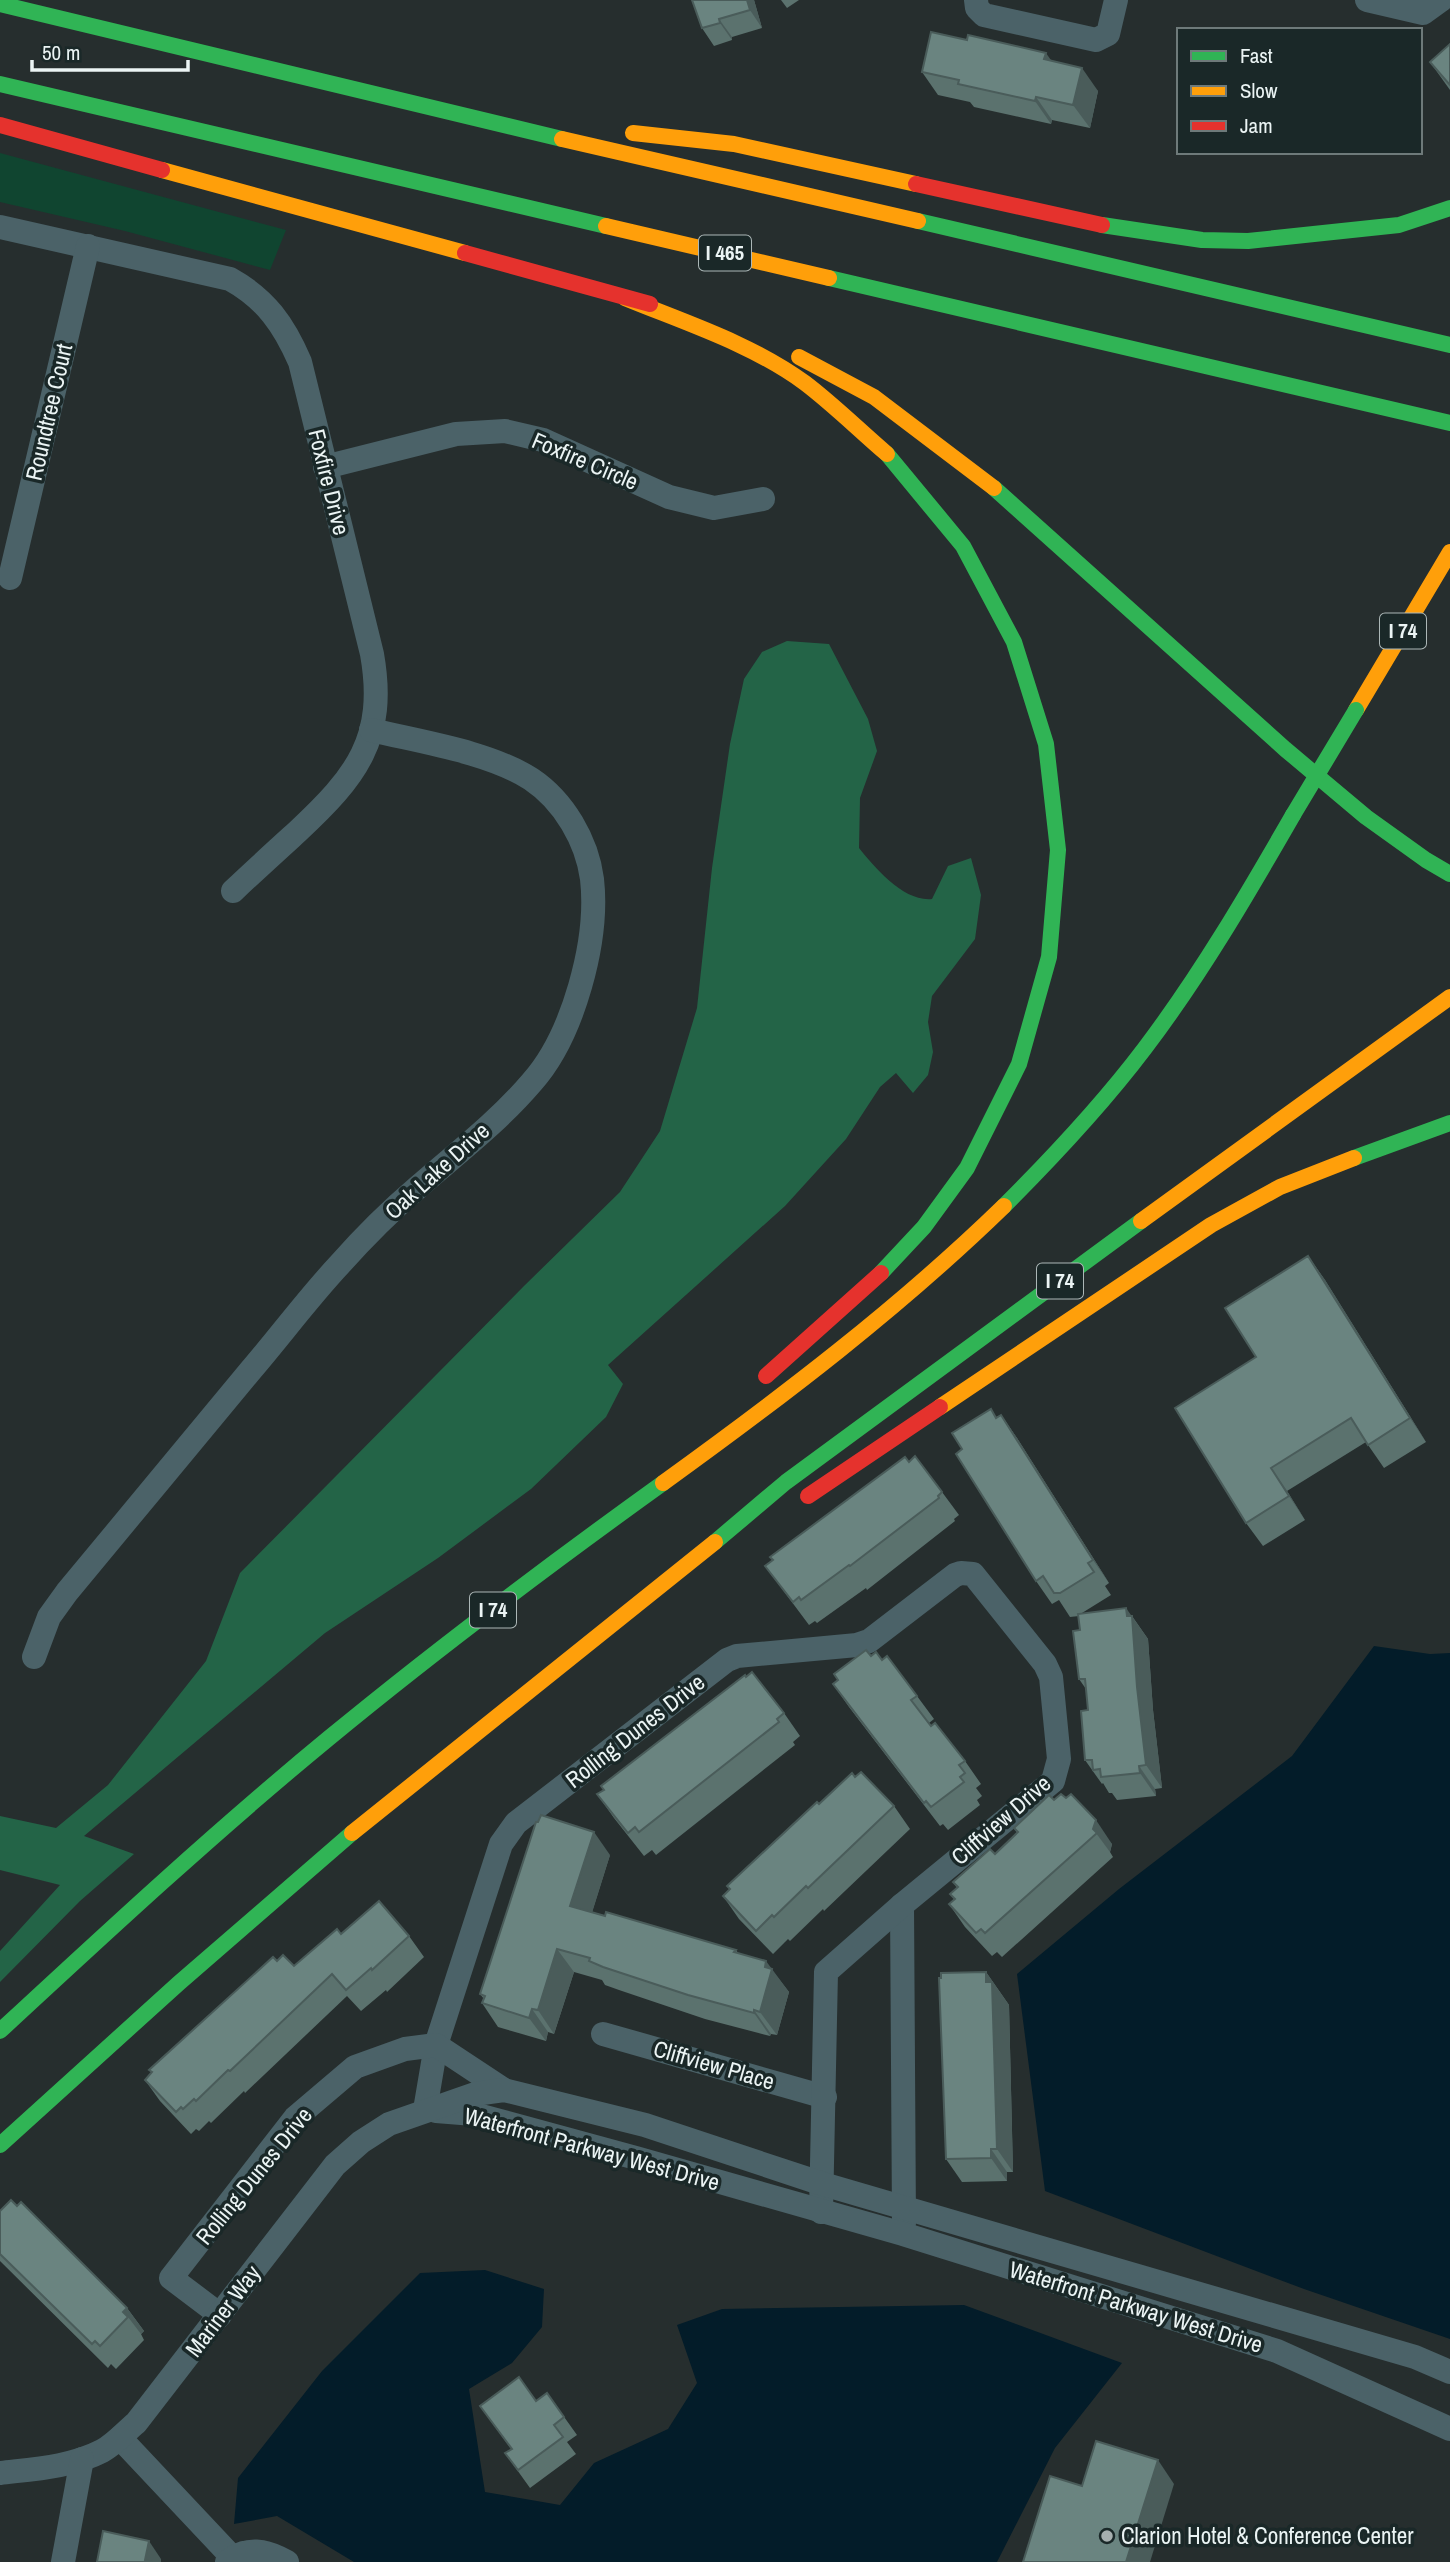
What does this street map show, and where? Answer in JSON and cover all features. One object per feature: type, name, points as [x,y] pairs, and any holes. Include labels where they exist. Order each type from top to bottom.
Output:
[{"type":"highway","points":[[0,4],[456,114],[1450,345]]},
{"type":"highway","name":"I 465","points":[[0,84],[1450,423]]},
{"type":"highway","points":[[456,114],[581,127]]},
{"type":"highway","points":[[0,125],[625,298],[696,315],[758,338],[818,366],[874,397],[991,485],[1144,620],[1265,732],[1366,817],[1450,874]]},
{"type":"highway","points":[[623,132],[734,144],[1094,224],[1202,240],[1248,241],[1399,225],[1450,208]]},
{"type":"highway","points":[[1359,228],[1418,202]]},
{"type":"highway","points":[[625,298],[752,351],[804,383],[873,439],[912,478],[962,542],[1006,621],[1034,695],[1045,740],[1052,788],[1056,824],[1057,895],[1053,935],[1038,1010],[1026,1049],[1007,1093],[967,1168],[930,1220],[894,1262],[857,1298],[752,1388]]},
{"type":"highway","name":"I 74","points":[[0,2031],[161,1882],[331,1736],[534,1577],[838,1352],[911,1292],[1010,1200],[1087,1119],[1163,1024],[1242,905],[1450,552]]},
{"type":"highway","name":"I 74","points":[[0,2145],[179,1983],[360,1826],[677,1574],[786,1482],[1338,1076],[1450,997]]},
{"type":"highway","points":[[800,1502],[1211,1225],[1280,1187],[1350,1157],[1450,1123]]},
{"type":"highway","points":[[1385,1145],[1450,1131]]},
{"type":"highway","points":[[534,1577],[679,1451]]},
{"type":"highway","points":[[677,1574],[755,1528]]},
{"type":"street","points":[[976,4],[984,15],[1096,40],[1108,34],[1116,0]]},
{"type":"street","points":[[1367,0],[1423,13],[1441,0]]},
{"type":"street","name":"Foxfire Drive","points":[[0,227],[230,279],[270,309],[288,334],[300,362],[372,654],[377,692],[371,730],[355,769],[335,797],[233,891]]},
{"type":"street","name":"Roundtree Court","points":[[10,578],[88,246]]},
{"type":"street","name":"Foxfire Circle","points":[[325,467],[456,434],[505,431],[543,440],[669,497],[714,508],[763,499]]},
{"type":"street","name":"Oak Lake Drive","points":[[34,1657],[49,1617],[67,1592],[334,1270],[402,1201],[521,1095],[540,1073],[569,1023],[584,967],[593,897],[592,878],[584,849],[572,822],[540,785],[514,769],[487,759],[371,730]]},
{"type":"street","name":"Cliffview Drive","points":[[821,2212],[826,1972],[902,1905],[1053,1781],[1059,1759],[1051,1677],[1045,1664],[974,1574]]},
{"type":"street","name":"Rolling Dunes Drive","points":[[425,2110],[436,2045],[501,1844],[516,1824],[727,1660],[737,1656],[869,1642],[955,1575],[974,1574]]},
{"type":"street","points":[[902,1905],[904,2234]]},
{"type":"street","name":"Cliffview Place","points":[[603,2034],[825,2097]]},
{"type":"street","points":[[436,2045],[504,2090]]},
{"type":"street","name":"Rolling Dunes Drive","points":[[219,2315],[171,2278],[288,2126],[355,2067],[405,2049],[436,2045]]},
{"type":"street","name":"Waterfront Parkway West Drive","points":[[425,2110],[475,2094],[504,2090],[645,2125],[823,2184],[1415,2357],[1450,2372]]},
{"type":"street","name":"Waterfront Parkway West Drive","points":[[425,2110],[474,2114],[904,2234],[1277,2351],[1450,2429]]},
{"type":"street","name":"Mariner Way","points":[[0,2473],[82,2459],[102,2451],[120,2438],[136,2423],[335,2165],[372,2134],[425,2110]]},
{"type":"street","points":[[120,2438],[236,2557],[265,2552],[287,2562]]},
{"type":"street","points":[[63,2562],[82,2459]]},
{"type":"green space","points":[[0,153],[286,230],[270,270],[125,231],[0,202]]},
{"type":"green space","points":[[787,641],[829,644],[868,719],[877,751],[860,798],[859,848],[882,874],[901,889],[911,895],[932,899],[948,866],[971,858],[981,895],[975,939],[932,996],[928,1022],[933,1052],[928,1075],[913,1093],[896,1073],[880,1087],[846,1139],[785,1206],[608,1365],[623,1384],[606,1417],[531,1489],[438,1558],[325,1633],[84,1836],[134,1854],[80,1901],[0,1982],[0,1951],[60,1885],[0,1870],[0,1816],[56,1828],[108,1785],[206,1661],[240,1573],[620,1192],[660,1131],[697,1008],[712,868],[730,744],[744,679],[762,652]]},
{"type":"water","points":[[1374,1646],[1430,1654],[1450,1653],[1450,2339],[1304,2289],[1045,2191],[1017,1974],[1119,1889],[1292,1756]]},
{"type":"water","points":[[485,2270],[544,2289],[542,2327],[512,2363],[469,2389],[485,2492],[560,2505],[594,2463],[668,2429],[697,2383],[677,2325],[722,2309],[964,2305],[1122,2363],[1055,2448],[997,2562],[354,2562],[277,2516],[234,2524],[238,2478],[322,2371],[420,2273]]},
{"type":"building","points":[[692,0],[747,0],[750,10],[719,19],[720,23],[702,28]]},
{"type":"building","points":[[931,32],[967,40],[968,35],[1046,53],[1044,59],[1082,68],[1073,105],[1036,97],[1035,101],[958,84],[959,80],[922,72]]},
{"type":"building","points":[[1450,44],[1450,85],[1430,62]]},
{"type":"building","points":[[1308,1256],[1410,1418],[1368,1445],[1351,1418],[1271,1468],[1289,1496],[1246,1523],[1175,1408],[1256,1357],[1225,1308]]},
{"type":"building","points":[[991,1409],[996,1418],[1001,1415],[1093,1560],[1088,1563],[1094,1572],[1060,1593],[1054,1593],[1043,1576],[1036,1581],[956,1454],[962,1449],[952,1433]]},
{"type":"building","points":[[915,1456],[942,1492],[939,1498],[850,1566],[801,1600],[799,1597],[793,1602],[765,1566],[773,1560],[770,1557],[905,1457],[909,1462]]},
{"type":"building","points":[[1126,1608],[1127,1616],[1132,1616],[1146,1765],[1139,1766],[1140,1773],[1101,1777],[1100,1769],[1093,1770],[1092,1760],[1085,1760],[1081,1711],[1088,1710],[1085,1679],[1079,1679],[1073,1631],[1080,1630],[1078,1614]]},
{"type":"building","points":[[866,1650],[871,1656],[876,1652],[882,1660],[887,1656],[917,1696],[911,1700],[931,1726],[935,1723],[965,1761],[959,1765],[965,1773],[960,1777],[964,1782],[931,1807],[926,1801],[924,1803],[833,1684],[838,1680],[834,1674]]},
{"type":"building","points":[[752,1672],[784,1713],[777,1719],[779,1722],[639,1832],[635,1827],[628,1833],[597,1794],[604,1790],[601,1786]]},
{"type":"building","points":[[861,1772],[894,1806],[808,1888],[806,1886],[756,1931],[723,1896],[730,1889],[727,1886],[817,1802],[819,1804],[852,1773],[855,1777]]},
{"type":"building","points":[[1061,1794],[1066,1798],[1071,1794],[1096,1820],[1093,1829],[1097,1833],[985,1933],[981,1929],[976,1933],[949,1904],[955,1899],[950,1894],[958,1887],[953,1882],[990,1849],[995,1854],[1018,1832],[1014,1828],[1049,1795],[1054,1800]]},
{"type":"building","points":[[541,1815],[594,1832],[570,1906],[605,1916],[606,1912],[766,1961],[765,1967],[772,1969],[760,2012],[754,2010],[754,2013],[688,1995],[603,1967],[589,1961],[590,1958],[557,1949],[538,2010],[532,2009],[529,2018],[482,2003],[485,1996],[480,1994],[536,1822]]},
{"type":"building","points":[[379,1901],[409,1936],[346,1990],[332,1974],[230,2071],[183,2109],[181,2107],[176,2112],[145,2080],[152,2072],[149,2070],[273,1957],[277,1961],[283,1955],[294,1966],[337,1929],[341,1934]]},
{"type":"building","points":[[986,1972],[986,1982],[992,1982],[997,2149],[991,2149],[991,2158],[946,2159],[939,1978],[941,1973]]},
{"type":"building","points":[[11,2200],[17,2206],[21,2202],[127,2308],[123,2312],[128,2317],[100,2346],[95,2341],[92,2344],[0,2254],[0,2211]]},
{"type":"building","points":[[519,2377],[536,2401],[547,2393],[564,2417],[554,2425],[563,2437],[518,2470],[505,2453],[512,2449],[480,2406]]},
{"type":"building","points":[[1096,2441],[1158,2460],[1126,2562],[1023,2562],[1050,2476],[1082,2486]]},
{"type":"building","points":[[103,2531],[149,2541],[145,2560],[152,2562],[97,2562]]},
{"type":"traffic: fast","points":[[0,4],[562,139]]},
{"type":"traffic: fast","points":[[0,84],[606,226]]},
{"type":"traffic: fast","points":[[1102,225],[1202,240],[1248,241],[1399,225],[1450,208]]},
{"type":"traffic: fast","points":[[918,221],[1450,345]]},
{"type":"traffic: fast","points":[[829,278],[1450,423]]},
{"type":"traffic: fast","points":[[881,1273],[924,1227],[967,1168],[1019,1064],[1049,957],[1058,850],[1046,744],[1014,642],[963,546],[887,454]]},
{"type":"traffic: fast","points":[[994,488],[1285,749],[1366,817],[1450,874]]},
{"type":"traffic: fast","points":[[1293,815],[1356,710]]},
{"type":"traffic: fast","points":[[1004,1206],[1112,1090],[1166,1020],[1241,904],[1293,815]]},
{"type":"traffic: fast","points":[[1354,1158],[1450,1123]]},
{"type":"traffic: fast","points":[[715,1542],[786,1482],[1141,1221]]},
{"type":"traffic: fast","points":[[0,2031],[204,1845],[329,1738],[494,1608],[663,1483]]},
{"type":"traffic: fast","points":[[0,2145],[179,1983],[352,1833]]},
{"type":"traffic: slow","points":[[633,133],[734,144],[916,184]]},
{"type":"traffic: slow","points":[[562,139],[918,221]]},
{"type":"traffic: slow","points":[[162,170],[465,253]]},
{"type":"traffic: slow","points":[[606,226],[829,278]]},
{"type":"traffic: slow","points":[[625,298],[718,335],[785,369],[816,391],[887,454]]},
{"type":"traffic: slow","points":[[799,357],[874,397],[994,488]]},
{"type":"traffic: slow","points":[[1356,710],[1450,552]]},
{"type":"traffic: slow","points":[[1141,1221],[1450,997]]},
{"type":"traffic: slow","points":[[940,1407],[1211,1225],[1280,1187],[1354,1158]]},
{"type":"traffic: slow","points":[[663,1483],[838,1351],[923,1281],[1004,1206]]},
{"type":"traffic: slow","points":[[352,1833],[715,1542]]},
{"type":"traffic: jam","points":[[0,125],[162,170]]},
{"type":"traffic: jam","points":[[916,184],[1102,225]]},
{"type":"traffic: jam","points":[[465,253],[650,304]]},
{"type":"traffic: jam","points":[[766,1376],[881,1273]]},
{"type":"traffic: jam","points":[[808,1496],[940,1407]]},
{"type":"place","name":"Clarion Hotel & Conference Center","points":[[1107,2536]]}]
